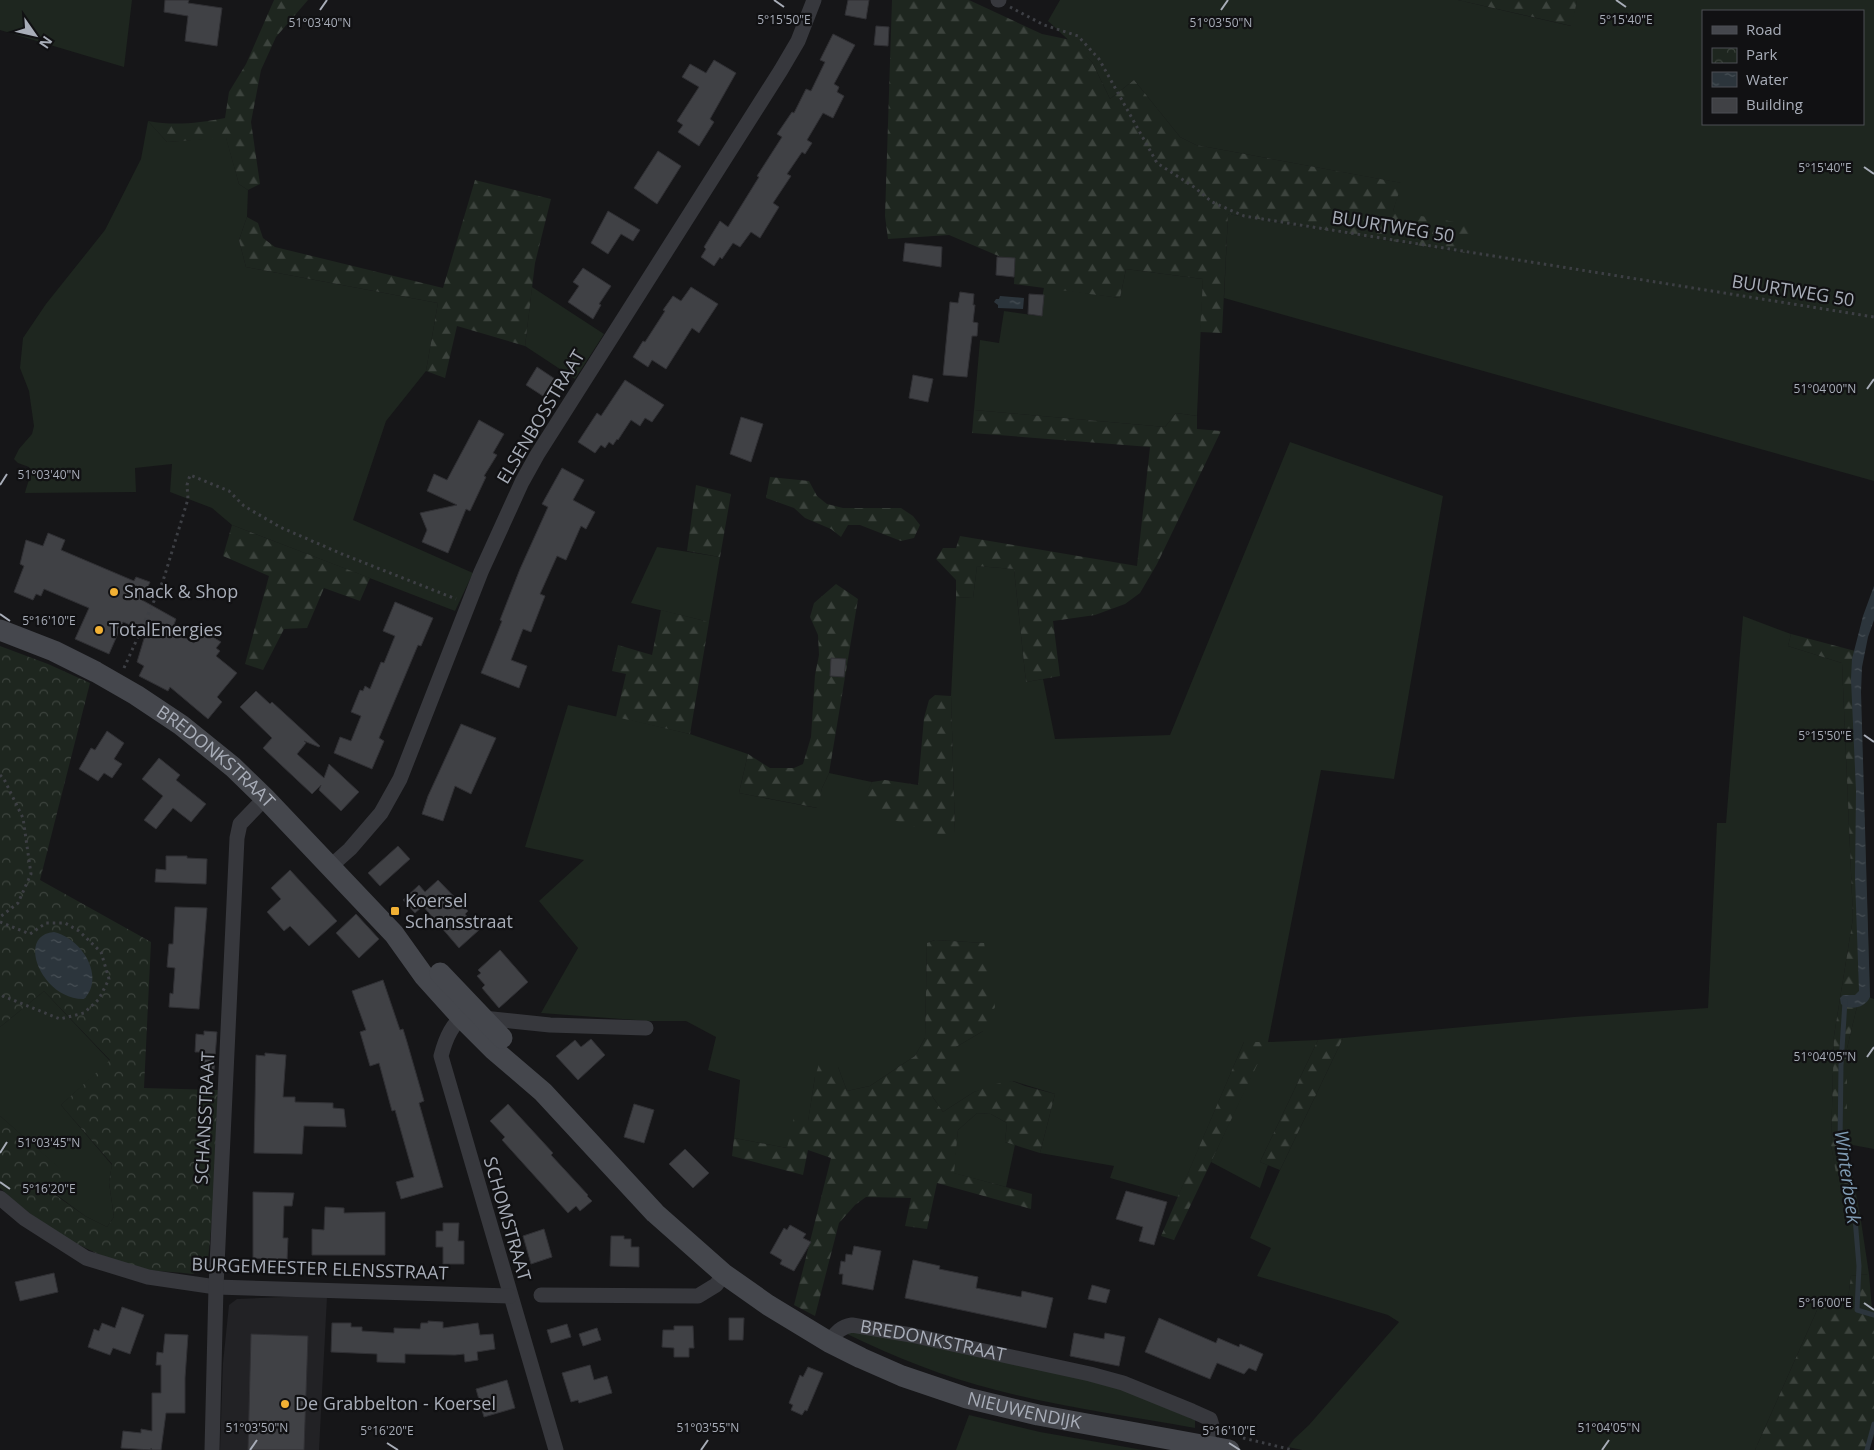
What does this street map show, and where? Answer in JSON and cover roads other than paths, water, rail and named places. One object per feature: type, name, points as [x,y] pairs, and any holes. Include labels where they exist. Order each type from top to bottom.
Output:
[{"type":"street","name":"ELSENBOSSTRAAT","points":[[331,866],[350,849],[381,813],[400,779],[468,604],[509,509],[537,455],[781,70],[798,41],[814,0]]},
{"type":"street","name":"BREDONKSTRAAT","points":[[0,630],[54,651],[115,683],[181,725],[233,767],[331,866],[394,934],[433,965],[472,1014],[504,1040],[543,1092],[654,1213],[724,1274],[768,1305],[829,1342],[839,1329],[852,1325],[1090,1374],[1123,1383],[1210,1419],[1217,1443]]},
{"type":"street","name":"SCHANSSTRAAT","points":[[212,1450],[216,1287],[237,838],[240,824],[265,798]]},
{"type":"street","points":[[472,1014],[559,1025],[646,1028]]},
{"type":"street","name":"SCHOMSTRAAT","points":[[472,1014],[446,1037],[441,1056],[510,1296],[535,1372],[556,1450]]},
{"type":"street","name":"BURGEMEESTER ELENSSTRAAT","points":[[0,1198],[25,1219],[86,1258],[148,1277],[216,1287],[510,1296]]},
{"type":"street","points":[[541,1295],[698,1296],[716,1285],[724,1274]]},
{"type":"street","name":"NIEUWENDIJK","points":[[829,1342],[902,1376],[994,1406],[1217,1443]]},
{"type":"water","points":[[1000,296],[1024,298],[1023,309],[998,308],[998,305],[994,302]]},
{"type":"water","points":[[1874,586],[1874,620],[1868,637],[1862,667],[1861,692],[1870,997],[1865,1004],[1853,1008],[1841,1004],[1840,998],[1843,995],[1855,995],[1859,991],[1855,877],[1856,791],[1851,679],[1852,659],[1863,616]]},
{"type":"water","points":[[54,932],[73,942],[87,959],[91,969],[92,980],[90,990],[84,999],[69,997],[56,989],[46,979],[39,967],[35,955],[36,944],[42,936]]},
{"type":"waterway","name":"Winterbeek","points":[[1845,1001],[1841,1065],[1840,1145],[1852,1189],[1855,1218],[1859,1266],[1857,1310],[1874,1315]]},
{"type":"waterway","name":"Winterbeek","points":[[1867,1450],[1874,1424]]},
{"type":"place","name":"Snack & Shop","points":[[114,592]]},
{"type":"place","name":"TotalEnergies","points":[[99,630]]},
{"type":"place","name":"Koersel Schansstraat","points":[[395,911]]},
{"type":"place","name":"De Grabbelton - Koersel","points":[[285,1404]]}]
